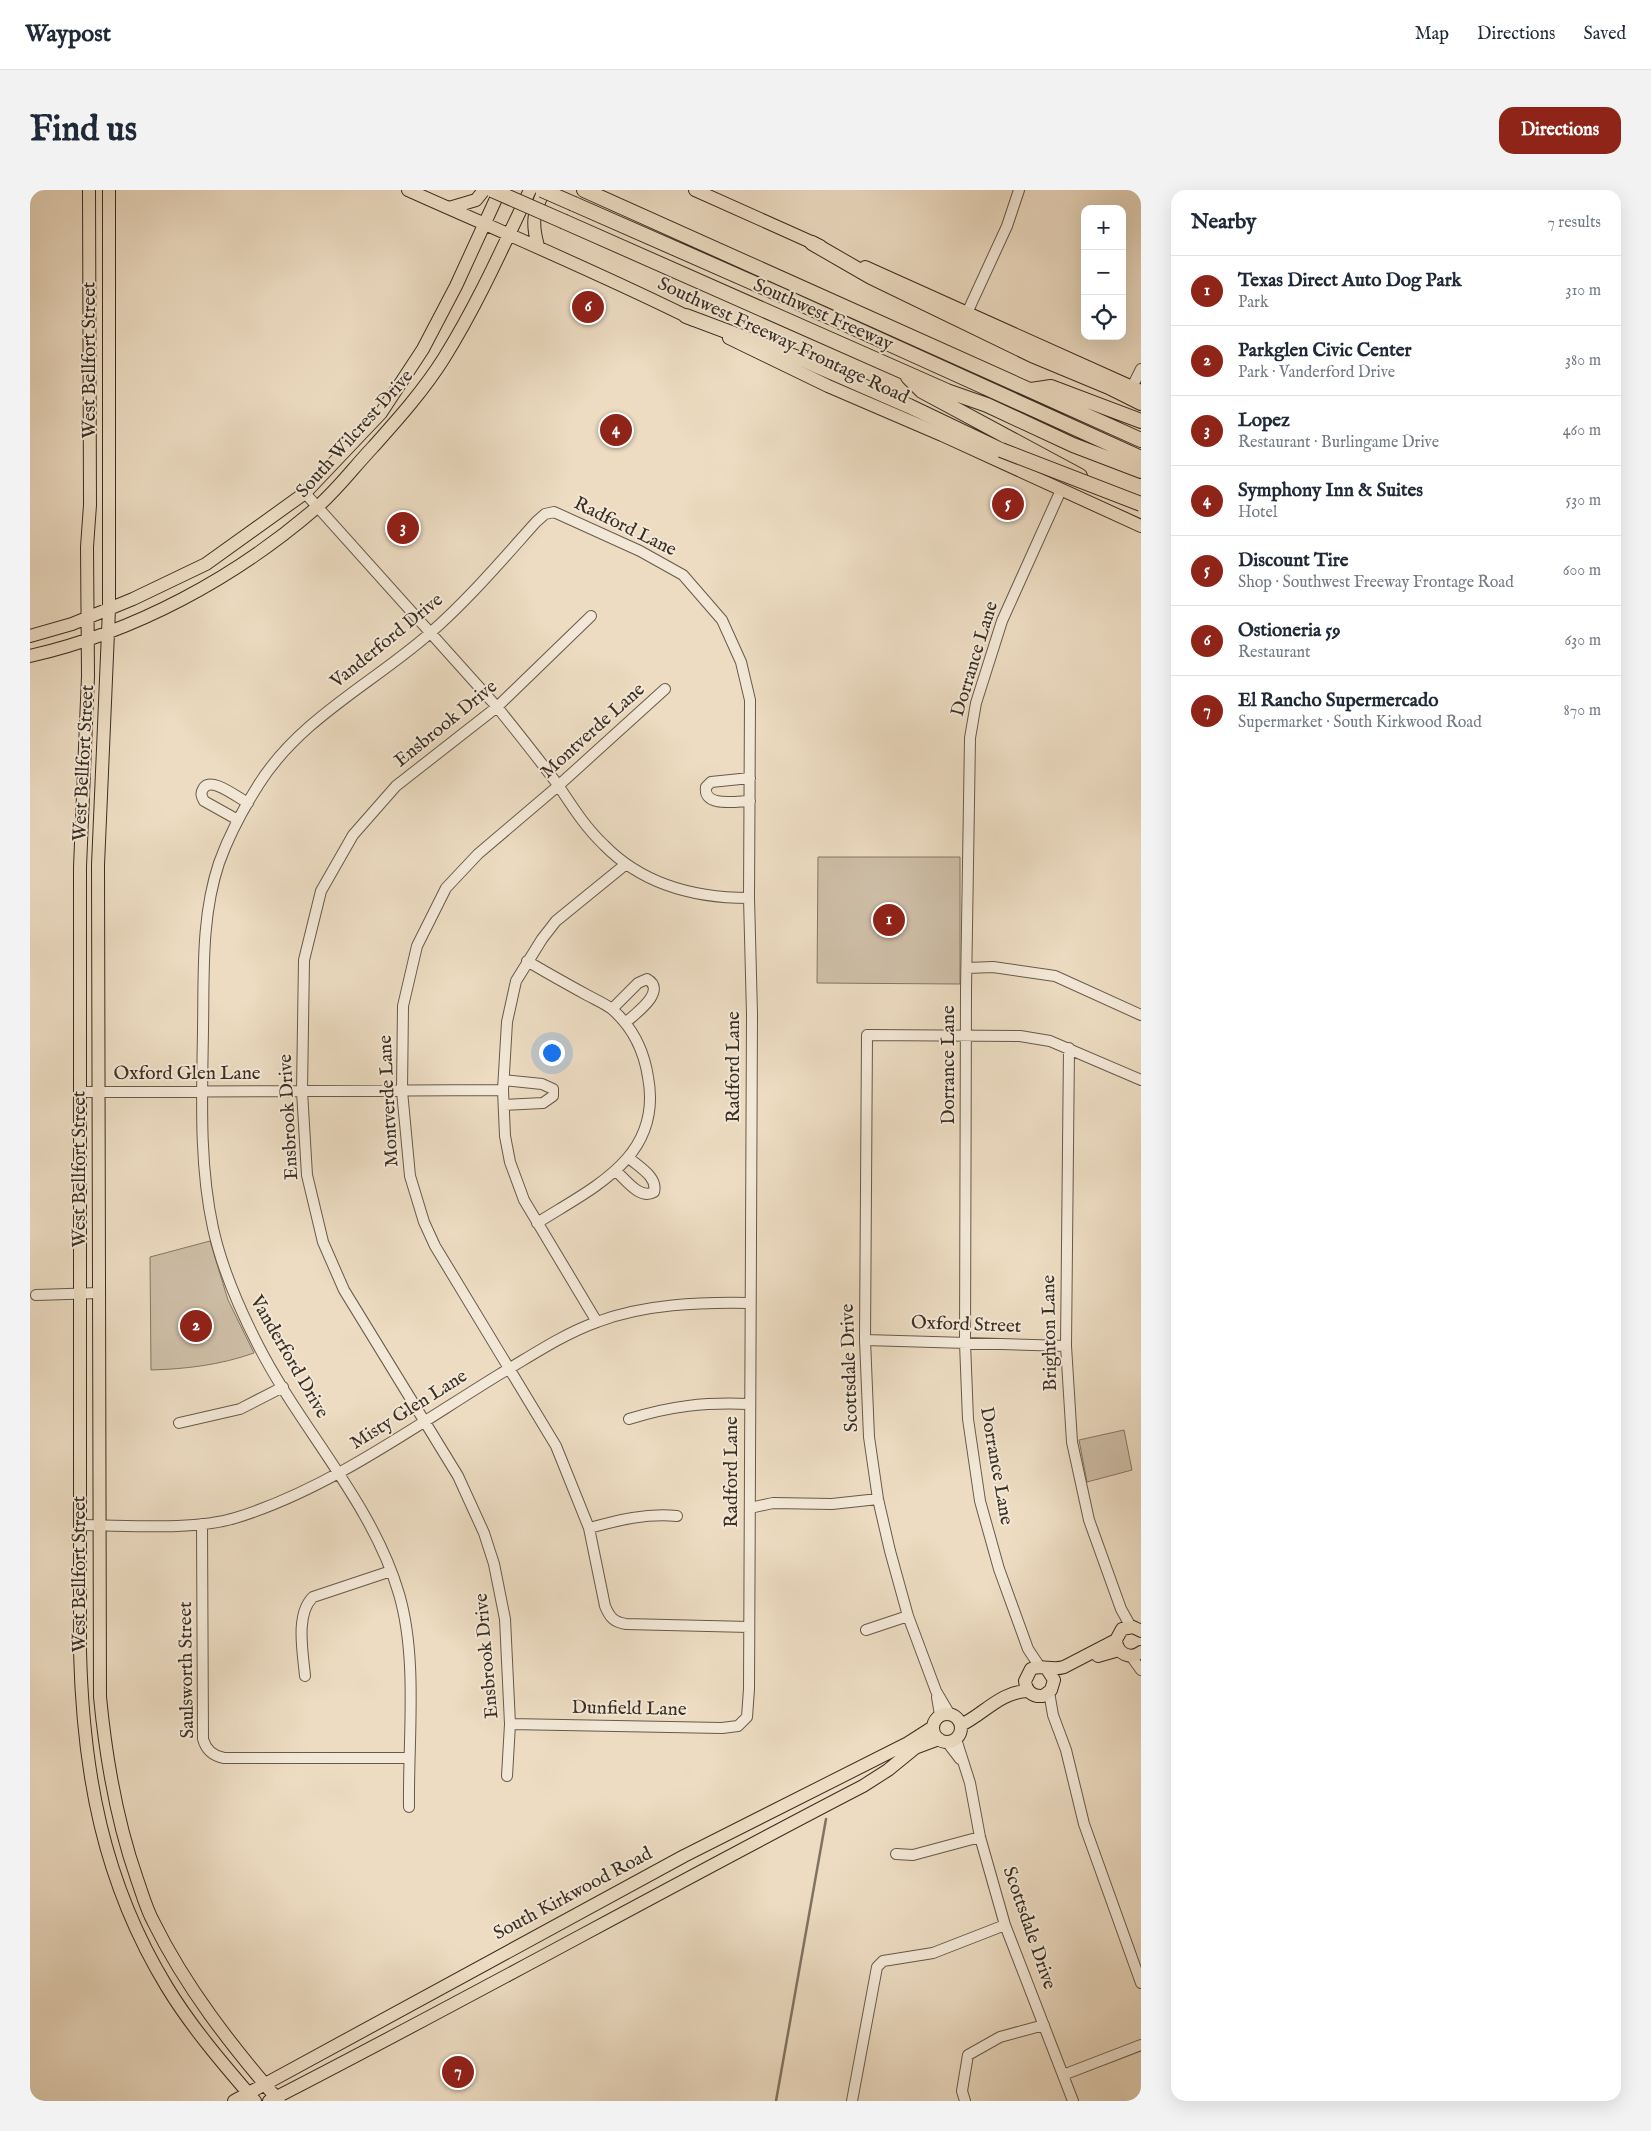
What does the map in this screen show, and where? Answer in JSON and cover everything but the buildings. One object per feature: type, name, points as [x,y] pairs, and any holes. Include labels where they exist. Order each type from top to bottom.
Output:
[{"type":"highway","name":"Southwest Freeway","points":[[492,190],[901,369],[947,391],[986,405],[1072,445],[1141,471]]},
{"type":"highway","points":[[543,190],[781,295],[1141,458]]},
{"type":"highway","name":"Southwest Freeway","points":[[584,190],[1141,440]]},
{"type":"highway","points":[[812,243],[871,277],[1032,355],[1109,387],[1141,403]]},
{"type":"highway","points":[[686,316],[806,361],[909,406],[1001,450],[1141,504]]},
{"type":"highway","points":[[901,369],[922,390],[1024,444],[1141,511]]},
{"type":"highway","points":[[1030,390],[1051,387],[1141,421]]},
{"type":"main road","name":"West Bellfort Street","points":[[89,190],[88,640],[80,867],[80,1651],[85,1747],[91,1785],[113,1872],[130,1914],[167,1987],[204,2039],[252,2097]]},
{"type":"main road","name":"West Bellfort Street","points":[[110,190],[109,632],[98,864],[98,1525],[100,1697],[110,1779],[119,1821],[148,1909],[198,2000],[275,2100]]},
{"type":"main road","name":"Southwest Freeway Frontage Road","points":[[408,190],[484,225],[538,246],[828,386],[1141,526]]},
{"type":"main road","points":[[449,208],[476,200],[484,190]]},
{"type":"main road","name":"South Wilcrest Drive","points":[[30,636],[88,618],[206,564],[305,493],[381,413],[424,349],[437,327],[500,190]]},
{"type":"main road","name":"South Wilcrest Drive","points":[[30,656],[88,640],[167,606],[242,563],[318,507],[394,424],[444,358],[509,235],[530,190]]},
{"type":"main road","points":[[538,246],[533,228],[534,212],[543,190]]},
{"type":"main road","points":[[695,190],[1137,389]]},
{"type":"main road","points":[[88,271],[109,271]]},
{"type":"main road","points":[[381,413],[394,424]]},
{"type":"main road","points":[[89,461],[109,461]]},
{"type":"main road","points":[[232,546],[242,563]]},
{"type":"main road","points":[[85,751],[102,750]]},
{"type":"main road","points":[[81,933],[98,932]]},
{"type":"main road","points":[[1126,1635],[1122,1653],[1138,1654]]},
{"type":"main road","points":[[947,1740],[934,1734],[935,1720],[977,1718],[983,1711],[1009,1695],[1126,1635]]},
{"type":"main road","points":[[275,2100],[694,1874],[863,1786],[888,1770],[915,1748],[947,1740],[960,1733],[952,1718]]},
{"type":"main road","name":"South Kirkwood Road","points":[[234,2101],[252,2097],[265,2085],[500,1954],[684,1856],[908,1743],[933,1727]]},
{"type":"main road","points":[[85,1747],[105,1744]]},
{"type":"main road","points":[[855,1769],[863,1786]]},
{"type":"main road","points":[[759,1818],[766,1836]]},
{"type":"main road","points":[[101,1825],[119,1821]]},
{"type":"main road","points":[[684,1856],[694,1874]]},
{"type":"main road","points":[[587,1909],[598,1927]]},
{"type":"main road","points":[[500,1954],[517,1971]]},
{"type":"main road","points":[[418,2000],[427,2018]]},
{"type":"street","points":[[967,313],[1007,226],[1019,190]]},
{"type":"street","points":[[1137,389],[1141,369]]},
{"type":"street","name":"Dorrance Lane","points":[[1061,490],[1002,621],[976,703],[970,738],[965,1343],[968,1419],[980,1501],[999,1569],[1066,1750],[1084,1824],[1141,1983]]},
{"type":"street","points":[[305,493],[498,707],[604,846],[626,864],[680,890],[718,898],[749,898]]},
{"type":"street","name":"Vanderford Drive","points":[[409,1807],[410,1703],[407,1636],[405,1618],[392,1571],[376,1538],[261,1350],[235,1297],[213,1230],[205,1170],[202,1092],[205,932],[218,864],[238,820],[272,764],[323,715],[431,633],[479,585],[544,514],[554,512]]},
{"type":"street","name":"Radford Lane","points":[[554,512],[640,550],[682,575],[722,620],[741,662],[750,700],[749,898],[752,1014],[750,1508],[749,1698],[745,1721]]},
{"type":"street","name":"Ensbrook Drive","points":[[508,1776],[510,1724],[505,1619],[494,1564],[484,1533],[458,1476],[344,1290],[323,1242],[307,1175],[302,1091],[304,960],[321,891],[353,835],[396,786],[498,707],[591,616]]},
{"type":"street","name":"Montverde Lane","points":[[665,689],[558,786],[478,854],[446,888],[416,946],[403,1006],[402,1091],[410,1176],[424,1222],[435,1246],[556,1446],[589,1528],[605,1606],[609,1616],[620,1623],[749,1627]]},
{"type":"street","points":[[750,778],[711,782],[705,791],[707,796],[716,801],[750,801]]},
{"type":"street","points":[[238,820],[204,801],[203,789],[207,785],[214,784],[248,803]]},
{"type":"street","points":[[597,1322],[524,1200],[510,1162],[505,1136],[504,1105],[506,1022],[516,981],[527,961],[556,921],[626,864]]},
{"type":"street","points":[[527,961],[612,1009],[636,1039],[645,1058],[649,1082],[649,1108],[646,1126],[639,1144],[629,1158],[601,1183],[537,1223]]},
{"type":"street","points":[[967,968],[993,968],[1055,976],[1141,1015]]},
{"type":"street","points":[[612,1009],[638,983],[647,980],[652,982],[654,992],[651,998],[625,1023]]},
{"type":"street","name":"Scottsdale Drive","points":[[952,1718],[936,1691],[908,1616],[878,1499],[869,1437],[865,1340],[867,1034],[967,1036]]},
{"type":"street","points":[[967,1036],[1020,1036],[1050,1041],[1141,1080]]},
{"type":"street","name":"Brighton Lane","points":[[1069,1048],[1066,1346],[1072,1442],[1089,1520],[1121,1609],[1126,1635]]},
{"type":"street","name":"Oxford Glen Lane","points":[[81,1092],[402,1091],[542,1084],[554,1090],[553,1096],[543,1103],[504,1105]]},
{"type":"street","points":[[616,1171],[643,1194],[649,1195],[654,1192],[656,1187],[654,1180],[629,1158]]},
{"type":"street","points":[[36,1294],[99,1293]]},
{"type":"street","name":"Misty Glen Lane","points":[[80,1525],[202,1524],[233,1519],[338,1474],[548,1346],[597,1322],[630,1313],[690,1304],[750,1303]]},
{"type":"street","name":"Oxford Street","points":[[865,1340],[1066,1346]]},
{"type":"street","points":[[179,1423],[240,1409],[283,1387]]},
{"type":"street","points":[[629,1419],[690,1404],[714,1402],[749,1404]]},
{"type":"street","points":[[750,1508],[773,1503],[832,1504],[878,1499]]},
{"type":"street","points":[[589,1528],[627,1518],[655,1514],[678,1516]]},
{"type":"street","name":"Saulsworth Street","points":[[202,1524],[204,1744],[210,1752],[219,1757],[408,1758]]},
{"type":"street","points":[[304,1676],[302,1614],[306,1603],[312,1597],[392,1571]]},
{"type":"street","points":[[866,1630],[908,1616]]},
{"type":"street","points":[[1138,1654],[1141,1670]]},
{"type":"street","name":"Dunfield Lane","points":[[510,1724],[722,1728],[738,1726],[745,1721]]},
{"type":"street","name":"Scottsdale Drive","points":[[947,1740],[963,1764],[970,1783],[980,1837],[1006,1925],[1073,2101]]},
{"type":"street","points":[[896,1854],[913,1855],[980,1837]]},
{"type":"street","points":[[852,2101],[877,1967],[883,1961],[933,1953],[1006,1925]]},
{"type":"street","points":[[965,2101],[962,2090],[968,2055],[1000,2037],[1044,2025]]},
{"type":"street","points":[[1063,2075],[1141,2044]]},
{"type":"shaded area","points":[[818,857],[960,857],[960,984],[817,983]]},
{"type":"shaded area","points":[[210,1241],[228,1300],[254,1353],[203,1366],[151,1370],[150,1257]]},
{"type":"shaded area","points":[[1124,1430],[1132,1470],[1087,1482],[1079,1440]]},
{"type":"waterway","points":[[776,2101],[826,1819]]},
{"type":"place","name":"Ostioneria 59","points":[[588,307]]},
{"type":"place","name":"Symphony Inn & Suites","points":[[616,430]]},
{"type":"place","name":"Discount Tire","points":[[1008,504]]},
{"type":"place","name":"Lopez","points":[[403,528]]},
{"type":"place","name":"Texas Direct Auto Dog Park","points":[[889,920]]},
{"type":"place","name":"Parkglen Civic Center","points":[[196,1326]]},
{"type":"place","name":"El Rancho Supermercado","points":[[458,2072]]}]
